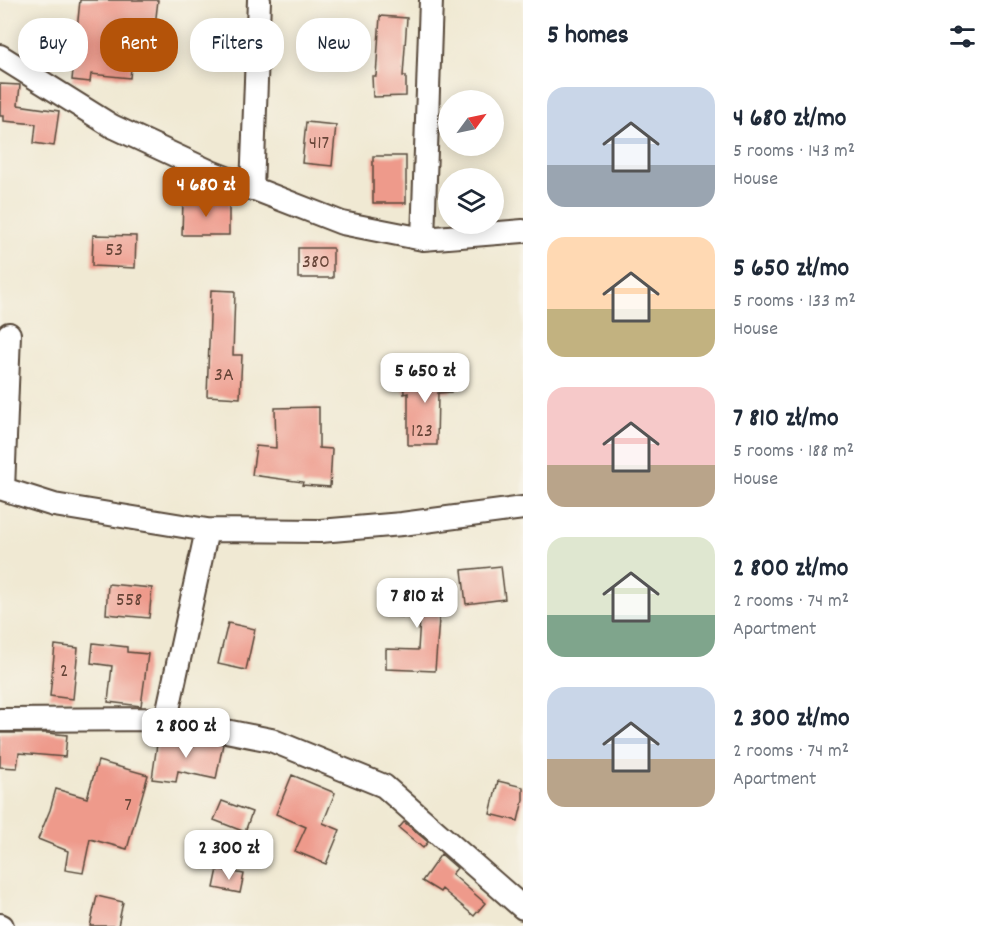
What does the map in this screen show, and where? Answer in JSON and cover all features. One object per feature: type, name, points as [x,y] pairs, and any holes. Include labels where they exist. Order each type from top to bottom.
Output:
[{"type":"street","points":[[252,189],[259,0]]},
{"type":"street","points":[[423,239],[431,0]]},
{"type":"street","points":[[0,56],[112,126],[211,172],[342,223],[423,239],[523,231]]},
{"type":"street","points":[[9,334],[1,489],[54,505],[207,530],[320,531],[402,524],[523,508]]},
{"type":"street","points":[[166,719],[207,530]]},
{"type":"street","points":[[0,720],[166,719],[271,740],[384,786],[523,908]]},
{"type":"building","points":[[80,0],[158,0],[156,18],[100,18],[100,72],[131,72],[130,78],[91,74],[90,82],[72,80],[73,72],[88,72],[88,18],[78,18]]},
{"type":"building","points":[[380,16],[407,18],[403,76],[406,76],[406,96],[373,97],[372,76],[376,76]]},
{"type":"building","points":[[0,84],[20,85],[18,105],[59,111],[54,146],[34,143],[36,124],[4,121],[4,116],[0,116]]},
{"type":"building","points":[[306,122],[336,125],[332,166],[302,163]]},
{"type":"building","points":[[373,156],[406,156],[406,203],[373,203]]},
{"type":"building","points":[[183,200],[229,200],[229,235],[182,235]]},
{"type":"building","points":[[93,235],[136,236],[135,268],[92,266]]},
{"type":"building","points":[[298,248],[333,248],[333,278],[298,278]]},
{"type":"building","points":[[211,290],[235,291],[233,355],[242,355],[240,398],[207,396]]},
{"type":"building","points":[[450,370],[451,392],[438,393],[437,445],[408,445],[408,393],[404,394],[403,372]]},
{"type":"building","points":[[319,407],[319,448],[332,449],[330,487],[302,485],[303,482],[252,475],[256,446],[276,448],[275,408]]},
{"type":"building","points":[[501,566],[505,599],[466,604],[462,570]]},
{"type":"building","points":[[108,584],[152,588],[149,618],[106,614]]},
{"type":"building","points":[[393,587],[441,593],[435,671],[386,669],[386,649],[418,650],[420,618],[391,616]]},
{"type":"building","points":[[228,623],[255,629],[246,670],[218,664]]},
{"type":"building","points":[[93,643],[127,647],[127,652],[148,654],[141,706],[108,702],[112,666],[91,663]]},
{"type":"building","points":[[55,645],[78,648],[73,699],[50,696]]},
{"type":"building","points":[[0,733],[67,735],[65,757],[19,753],[17,768],[0,767]]},
{"type":"building","points":[[158,737],[204,743],[204,740],[223,744],[216,779],[178,771],[176,782],[152,779]]},
{"type":"building","points":[[98,761],[148,775],[127,849],[90,839],[83,873],[65,870],[68,851],[38,839],[56,789],[87,798]]},
{"type":"building","points":[[292,775],[335,793],[323,823],[340,830],[326,864],[295,851],[306,827],[276,814]]},
{"type":"building","points":[[498,781],[523,787],[523,800],[518,821],[490,814]]},
{"type":"building","points":[[222,801],[252,812],[245,832],[214,820]]},
{"type":"building","points":[[404,822],[428,842],[423,848],[399,828]]},
{"type":"building","points":[[441,854],[457,868],[452,874],[485,903],[474,916],[442,889],[440,892],[422,881]]},
{"type":"building","points":[[218,869],[244,874],[240,893],[214,888]]},
{"type":"building","points":[[97,896],[123,902],[118,926],[90,926]]}]
